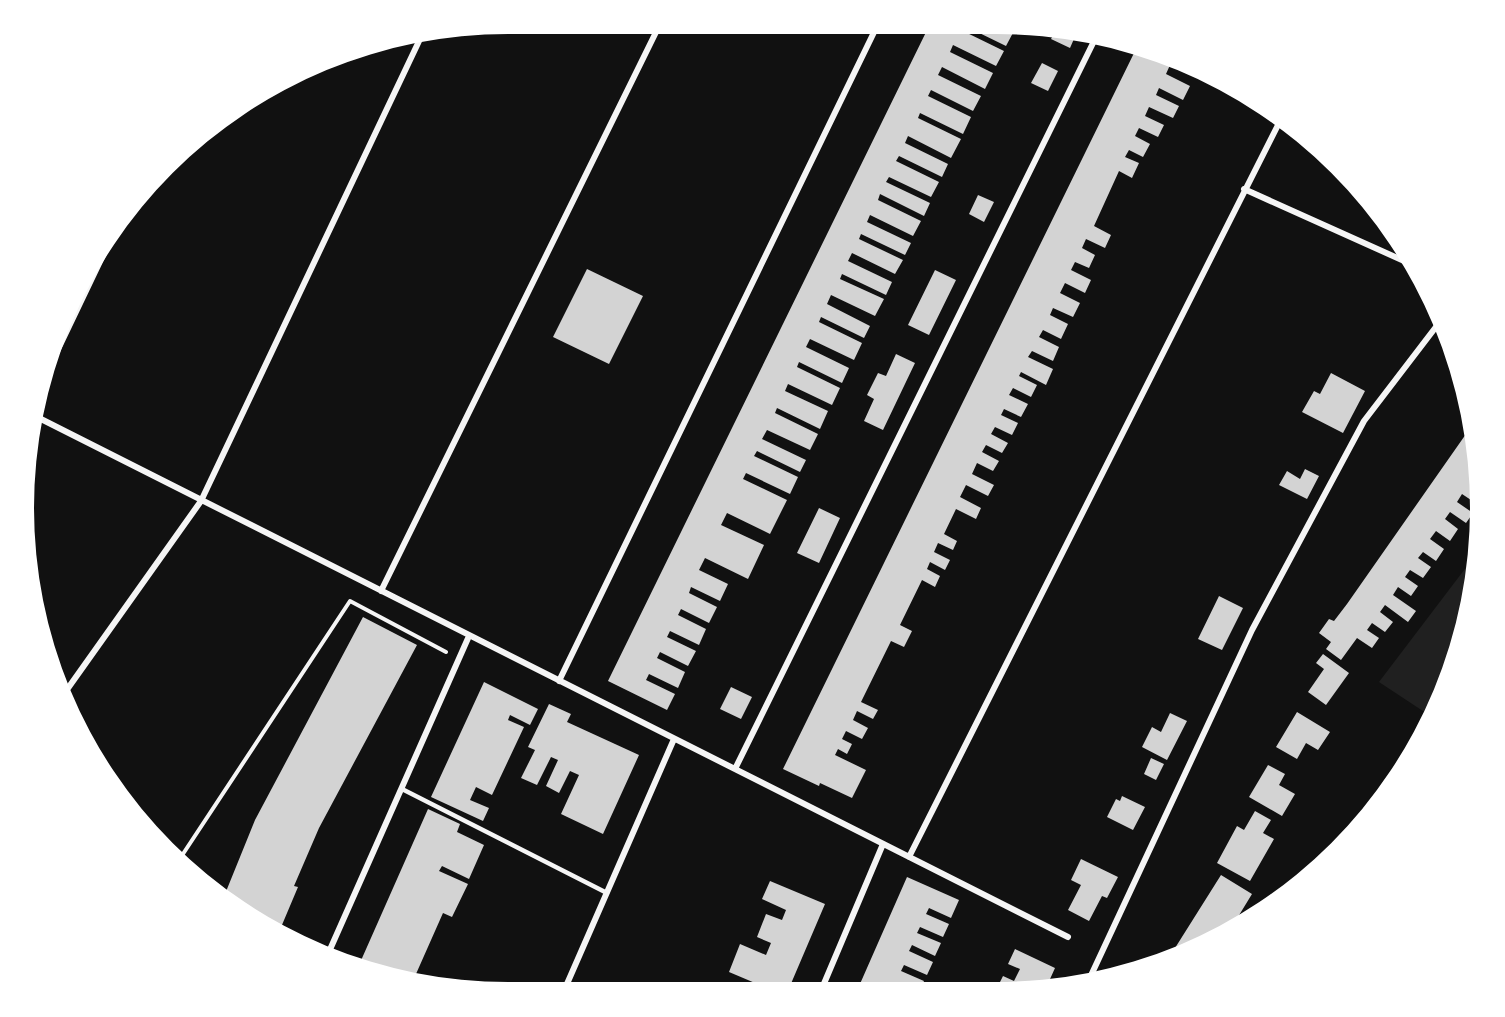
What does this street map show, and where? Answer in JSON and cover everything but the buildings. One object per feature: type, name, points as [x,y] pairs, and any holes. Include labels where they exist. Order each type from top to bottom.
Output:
[{"type":"street","points":[[381,591],[655,34]]},
{"type":"street","points":[[559,681],[873,34]]},
{"type":"street","points":[[70,686],[201,501],[418,44]]},
{"type":"street","points":[[735,769],[1092,45]]},
{"type":"street","points":[[909,857],[1277,126]]},
{"type":"street","points":[[1244,189],[1399,259]]},
{"type":"street","points":[[1093,972],[1252,630],[1364,421],[1435,329]]},
{"type":"street","points":[[43,420],[1068,937]]},
{"type":"street","points":[[331,947],[469,636]]},
{"type":"street","points":[[568,982],[674,739]]},
{"type":"street","points":[[825,982],[883,844]]},
{"type":"lane","points":[[402,789],[607,893]]},
{"type":"path","points":[[183,853],[350,601],[459,658]]},
{"type":"shaded area","points":[[1466,567],[1454,631],[1425,712],[1379,682]]}]
